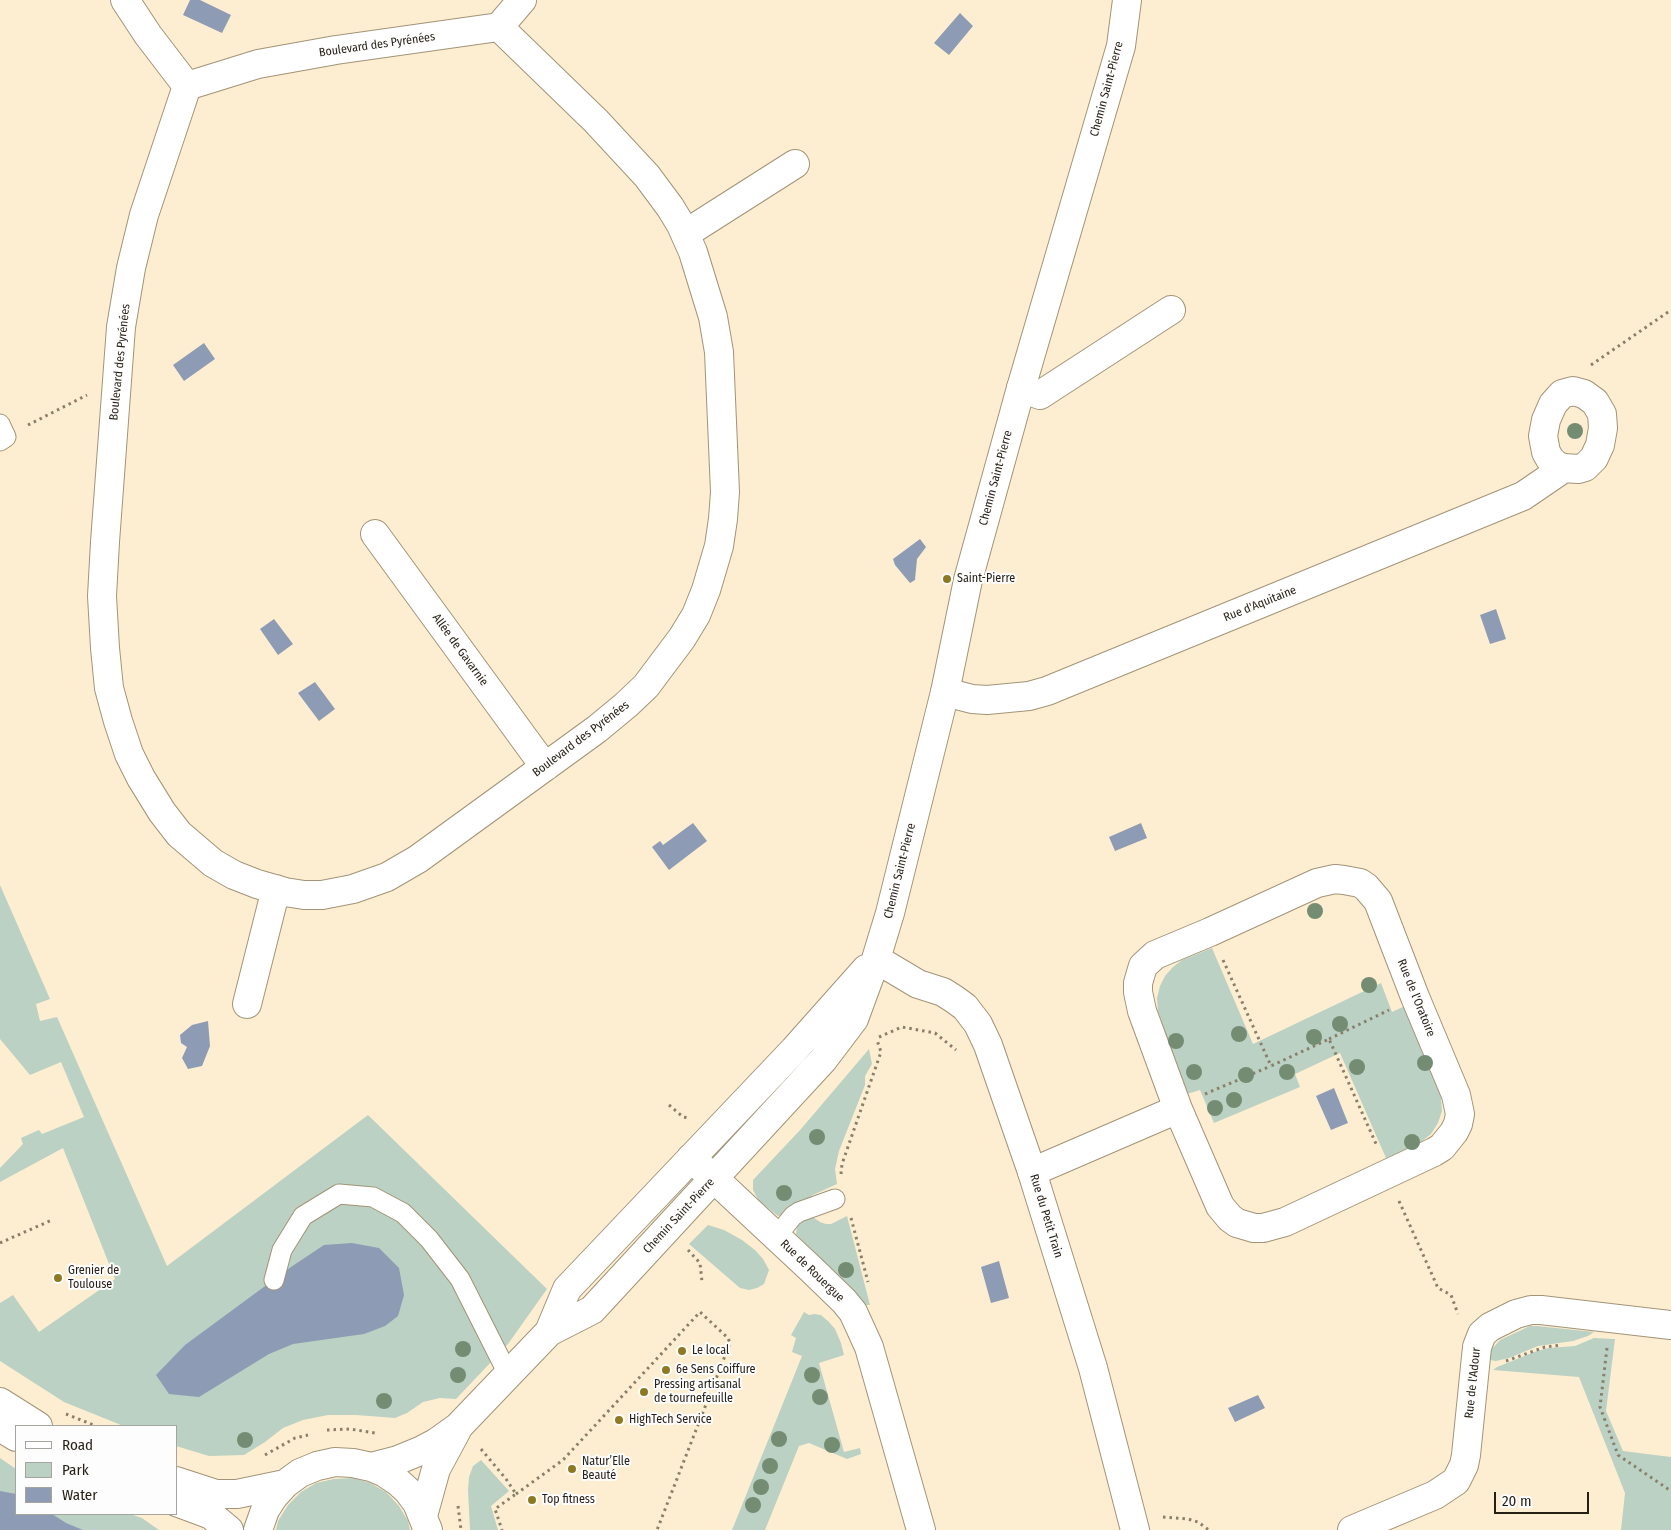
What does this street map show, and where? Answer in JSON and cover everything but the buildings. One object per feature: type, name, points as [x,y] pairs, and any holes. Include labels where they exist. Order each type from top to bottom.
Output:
[{"type":"street","points":[[125,0],[148,35],[187,86]]},
{"type":"street","points":[[499,27],[522,0]]},
{"type":"street","name":"Chemin Saint-Pierre","points":[[548,1332],[592,1310],[823,1060],[854,1019],[876,959],[890,913],[945,692],[968,580],[1021,388],[1121,46],[1124,1]]},
{"type":"street","name":"Boulevard des Pyrénées","points":[[499,27],[621,146],[664,199],[685,234],[703,281],[713,316],[719,352],[725,492],[719,546],[706,590],[696,614],[665,663],[646,686],[597,729],[418,859],[387,877],[353,889],[322,895],[304,895],[257,884],[214,863],[179,834],[162,812],[129,754],[109,688],[102,596],[116,390],[121,327],[131,268],[144,215],[187,86],[258,64],[336,50],[499,27]]},
{"type":"street","points":[[685,234],[795,164]]},
{"type":"street","points":[[1021,388],[1040,395],[1172,310]]},
{"type":"street","name":"Rue d'Aquitaine","points":[[945,692],[972,699],[987,700],[1029,696],[1047,691],[1523,496],[1564,468]]},
{"type":"street","name":"Allée de Gavarnie","points":[[375,534],[545,767]]},
{"type":"street","name":"Rue de l'Oratoire","points":[[1335,880],[1360,883],[1378,901],[1415,997],[1456,1095],[1460,1114],[1454,1132],[1442,1147],[1387,1175],[1285,1222],[1263,1228],[1244,1225],[1230,1218],[1220,1206],[1177,1107],[1142,1010],[1138,983],[1143,966],[1156,955],[1317,883],[1335,880]]},
{"type":"street","points":[[247,1004],[276,889]]},
{"type":"street","name":"Chemin Saint-Pierre","points":[[371,1467],[398,1460],[420,1451],[458,1427],[548,1332],[567,1289],[794,1050],[876,959]]},
{"type":"street","name":"Rue du Petit Train","points":[[876,959],[918,984],[943,992],[954,998],[965,1007],[978,1024],[988,1045],[1032,1172],[1093,1368],[1135,1530]]},
{"type":"street","points":[[1032,1172],[1177,1107]]},
{"type":"street","name":"Rue de Rouergue","points":[[691,1158],[844,1300],[853,1312],[869,1347],[921,1530]]},
{"type":"street","name":"Rue de l'Adour","points":[[1352,1530],[1435,1495],[1456,1481],[1464,1465],[1466,1455],[1474,1367],[1479,1339],[1490,1327],[1516,1314],[1531,1310],[1671,1325]]},
{"type":"street","points":[[0,1402],[36,1425]]},
{"type":"street","points":[[0,1427],[15,1437]]},
{"type":"street","name":"Chemin Saint-Pierre","points":[[425,1523],[436,1469],[458,1427]]},
{"type":"street","points":[[258,1530],[265,1510],[285,1484],[300,1473],[317,1466],[335,1462],[353,1463],[371,1467],[385,1473],[403,1486],[417,1503],[425,1523]]},
{"type":"street","points":[[178,1482],[216,1494],[236,1494],[285,1484]]},
{"type":"street","points":[[178,1503],[211,1515],[229,1530]]},
{"type":"lane","points":[[274,1280],[282,1250],[303,1216],[339,1194],[373,1197],[403,1213],[429,1239],[460,1279],[508,1374]]},
{"type":"lane","points":[[776,1237],[799,1212],[840,1198]]},
{"type":"path","points":[[1588,368],[1671,310]]},
{"type":"path","points":[[2,434],[94,391],[116,390]]},
{"type":"path","points":[[1210,932],[1271,1066]]},
{"type":"path","points":[[1177,1107],[1271,1066],[1415,997]]},
{"type":"path","points":[[869,1284],[840,1198],[842,1164],[881,1052],[876,1038],[902,1027],[935,1033],[962,1055]]},
{"type":"path","points":[[1329,1039],[1438,1288],[1451,1294],[1462,1325],[1479,1339]]},
{"type":"path","points":[[670,1105],[683,1117],[696,1120]]},
{"type":"path","points":[[0,1243],[52,1220]]},
{"type":"path","points":[[685,1246],[700,1264],[702,1282]]},
{"type":"path","points":[[502,1530],[495,1509],[563,1460],[700,1312],[728,1338],[730,1343],[657,1530]]},
{"type":"path","points":[[1610,1318],[1600,1407],[1618,1455],[1671,1491]]},
{"type":"path","points":[[1474,1367],[1503,1362],[1545,1346],[1564,1345]]},
{"type":"path","points":[[480,1448],[516,1494]]},
{"type":"path","points":[[1162,1517],[1188,1519],[1198,1522],[1209,1530]]},
{"type":"green space","points":[[0,885],[50,999],[36,1004],[40,1021],[57,1017],[167,1266],[368,1115],[547,1289],[508,1344],[456,1399],[440,1398],[423,1402],[407,1413],[395,1418],[328,1415],[303,1420],[283,1428],[244,1455],[209,1456],[178,1447],[178,1425],[121,1425],[64,1402],[0,1361],[0,1303],[13,1295],[39,1332],[115,1279],[63,1148],[0,1182],[0,1168],[23,1144],[21,1138],[39,1130],[42,1134],[84,1117],[61,1062],[30,1075],[0,1039]]},
{"type":"green space","points":[[1212,948],[1253,1044],[1381,983],[1392,1012],[1405,1006],[1440,1086],[1442,1111],[1438,1123],[1431,1134],[1421,1142],[1386,1158],[1340,1053],[1295,1074],[1300,1087],[1214,1123],[1200,1090],[1187,1094],[1158,1011],[1157,998],[1165,976],[1173,967],[1182,960]]},
{"type":"green space","points":[[869,1049],[872,1064],[865,1076],[865,1085],[839,1151],[835,1169],[837,1184],[813,1195],[786,1215],[778,1216],[759,1201],[753,1190],[753,1180],[801,1129]]},
{"type":"green space","points":[[810,1215],[826,1224],[831,1224],[847,1216],[870,1305],[866,1305],[796,1234],[797,1226]]},
{"type":"green space","points":[[708,1225],[724,1230],[755,1250],[769,1270],[764,1284],[749,1290],[740,1288],[689,1244]]},
{"type":"green space","points":[[804,1312],[809,1315],[821,1315],[835,1329],[841,1343],[844,1355],[819,1363],[844,1452],[860,1448],[861,1454],[847,1459],[809,1443],[799,1446],[765,1530],[732,1530],[802,1356],[792,1352],[796,1338],[791,1335]]},
{"type":"green space","points":[[1530,1326],[1594,1332],[1573,1341],[1538,1346],[1509,1358],[1496,1361],[1490,1360],[1491,1350],[1500,1340]]},
{"type":"green space","points":[[1594,1338],[1615,1339],[1606,1411],[1623,1451],[1671,1457],[1671,1530],[1621,1530],[1625,1493],[1579,1377],[1493,1370],[1537,1351],[1575,1346]]},
{"type":"green space","points":[[0,1458],[15,1468],[15,1515],[133,1515],[142,1518],[159,1530],[0,1530]]},
{"type":"green space","points":[[481,1460],[509,1491],[491,1506],[498,1530],[470,1530],[469,1477],[473,1466]]},
{"type":"green space","points":[[353,1478],[370,1483],[386,1492],[399,1506],[408,1521],[410,1530],[276,1530],[278,1521],[288,1505],[301,1492],[316,1483],[334,1479]]},
{"type":"water","points":[[190,0],[200,0],[231,15],[222,33],[183,15]]},
{"type":"water","points":[[960,13],[973,26],[949,55],[934,43]]},
{"type":"water","points":[[204,343],[215,359],[184,381],[173,365]]},
{"type":"water","points":[[920,539],[926,547],[917,559],[915,580],[910,583],[895,565],[893,559]]},
{"type":"water","points":[[1496,609],[1506,639],[1490,644],[1480,615]]},
{"type":"water","points":[[274,619],[293,644],[278,655],[260,629]]},
{"type":"water","points":[[315,682],[335,709],[319,721],[298,693]]},
{"type":"water","points":[[693,823],[707,841],[669,870],[652,847],[660,841],[663,845]]},
{"type":"water","points":[[1141,823],[1147,838],[1115,851],[1109,837]]},
{"type":"water","points":[[208,1021],[210,1046],[202,1066],[188,1069],[182,1058],[187,1047],[181,1043],[180,1035],[192,1025]]},
{"type":"water","points":[[1334,1088],[1348,1123],[1331,1130],[1316,1096]]},
{"type":"water","points":[[352,1243],[379,1248],[399,1268],[404,1295],[398,1316],[385,1326],[364,1334],[293,1344],[269,1354],[199,1397],[169,1394],[156,1375],[185,1345],[324,1245]]},
{"type":"water","points":[[999,1261],[1009,1298],[991,1303],[981,1267]]},
{"type":"water","points":[[1258,1395],[1265,1408],[1235,1422],[1228,1408]]},
{"type":"water","points":[[0,1491],[15,1494],[15,1515],[54,1515],[83,1530],[0,1530]]},
{"type":"place","name":"Saint-Pierre","points":[[947,579]]},
{"type":"place","name":"Grenier de Toulouse","points":[[58,1278]]},
{"type":"place","name":"Le local","points":[[682,1351]]},
{"type":"place","name":"6e Sens Coiffure","points":[[666,1370]]},
{"type":"place","name":"Pressing artisanal de tournefeuille","points":[[644,1392]]},
{"type":"place","name":"HighTech Service","points":[[619,1420]]},
{"type":"place","name":"Natur’Elle Beauté","points":[[572,1469]]},
{"type":"place","name":"Top fitness","points":[[532,1500]]}]
